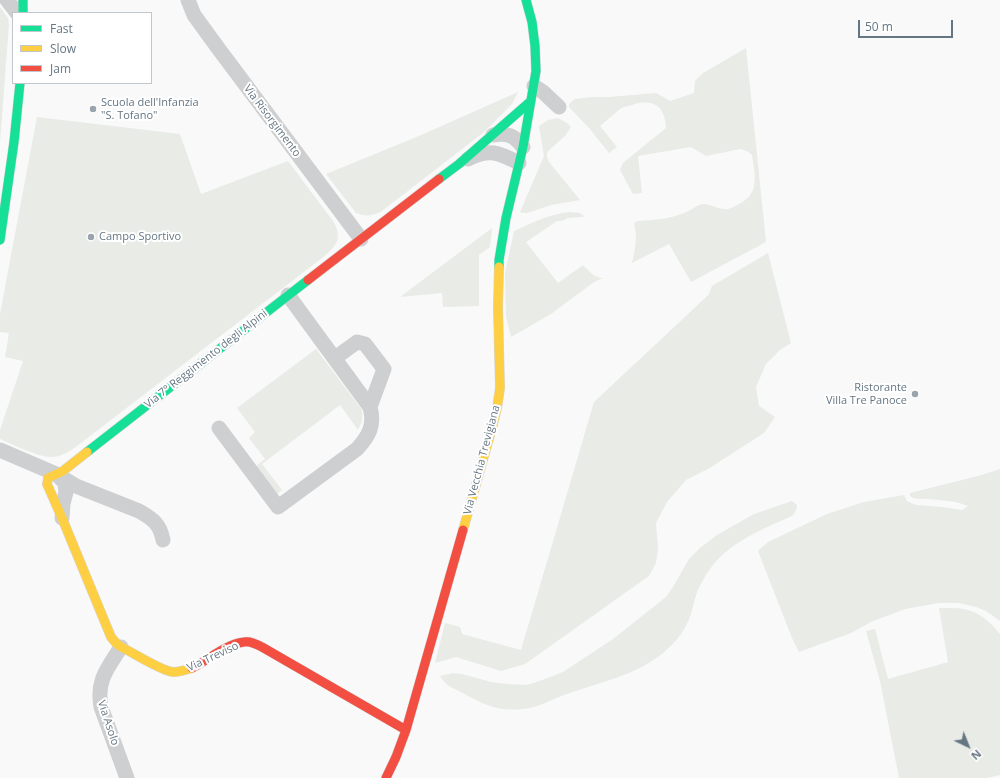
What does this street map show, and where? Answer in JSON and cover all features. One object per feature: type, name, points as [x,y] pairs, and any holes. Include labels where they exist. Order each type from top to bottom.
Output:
[{"type":"street","points":[[7,0],[16,12]]},
{"type":"street","points":[[23,0],[23,12]]},
{"type":"street","name":"Via Risorgimento","points":[[188,0],[194,15],[361,240]]},
{"type":"street","name":"Via Vecchia Trevigiana","points":[[386,778],[406,730],[497,408],[500,388],[498,307],[499,260],[506,218],[523,147],[536,71],[532,22],[526,0]]},
{"type":"street","points":[[0,240],[14,143],[20,84]]},
{"type":"street","points":[[534,86],[559,107]]},
{"type":"street","name":"Via 7° Reggimento degli Alpini","points":[[49,474],[63,471],[288,295],[459,164],[531,101]]},
{"type":"street","points":[[493,135],[502,134],[514,137],[523,147]]},
{"type":"street","name":"Via 7° Reggimento degli Alpini","points":[[459,164],[485,153],[500,154],[519,163]]},
{"type":"street","points":[[219,428],[278,507],[356,449],[364,441],[370,431],[372,414],[370,407],[288,295]]},
{"type":"street","points":[[335,358],[357,342],[365,344],[384,369],[370,407]]},
{"type":"street","points":[[0,450],[49,474],[148,516],[156,522],[162,532],[163,540]]},
{"type":"street","name":"Via Treviso","points":[[49,474],[64,483],[66,492],[62,518],[111,637],[121,647],[173,672],[191,668],[234,645],[245,642],[254,643],[406,730]]},
{"type":"street","name":"Via Asolo","points":[[121,647],[102,680],[100,698],[101,707],[127,778]]},
{"type":"shaded area","points":[[0,7],[8,18],[9,24],[0,143]]},
{"type":"shaded area","points":[[746,48],[766,242],[691,282],[669,244],[632,263],[636,244],[635,222],[673,217],[703,204],[728,209],[746,200],[753,189],[755,177],[752,155],[747,151],[740,149],[706,156],[691,147],[638,156],[642,193],[633,194],[620,169],[623,163],[666,128],[664,115],[661,110],[658,106],[648,103],[635,104],[620,109],[600,126],[617,147],[609,153],[589,128],[569,107],[569,104],[575,99],[656,93],[670,101],[694,93],[695,81],[703,73]]},
{"type":"shaded area","points":[[518,92],[512,104],[484,132],[379,213],[363,215],[356,213],[326,174],[419,136]]},
{"type":"shaded area","points":[[37,117],[180,134],[201,194],[288,161],[333,221],[338,233],[338,238],[334,246],[322,258],[77,446],[65,454],[51,457],[32,453],[0,439],[0,430],[23,361],[5,357],[9,333],[0,332],[0,314]]},
{"type":"shaded area","points":[[558,118],[571,127],[565,136],[547,152],[547,157],[549,162],[580,200],[551,205],[527,213],[520,212],[544,156],[539,126],[548,120]]},
{"type":"shaded area","points":[[570,212],[580,213],[584,216],[557,221],[526,242],[558,283],[583,265],[594,275],[603,278],[594,282],[551,314],[511,337],[506,317],[505,273],[514,231],[548,217]]},
{"type":"shaded area","points":[[492,228],[490,247],[479,255],[479,306],[443,307],[442,293],[400,297]]},
{"type":"shaded area","points":[[768,253],[791,343],[780,350],[766,364],[756,387],[759,406],[775,417],[764,433],[708,469],[686,480],[667,502],[656,523],[658,549],[656,563],[649,576],[525,664],[501,671],[456,657],[435,663],[445,623],[460,627],[462,634],[521,650],[594,402],[703,300],[709,294],[712,286]]},
{"type":"shaded area","points":[[316,349],[362,410],[361,423],[358,430],[340,405],[262,464],[282,490],[277,494],[256,466],[265,459],[249,438],[255,432],[237,408]]},
{"type":"shaded area","points":[[1000,469],[1000,621],[986,611],[976,607],[959,603],[939,603],[905,609],[871,622],[851,633],[799,652],[792,638],[758,551],[768,542],[827,514],[864,502],[904,495],[907,501],[916,505],[962,510],[968,506],[948,501],[913,498],[910,496],[910,493]]},
{"type":"shaded area","points":[[792,501],[797,505],[797,508],[792,516],[753,534],[729,549],[719,558],[710,569],[700,586],[689,620],[680,635],[663,653],[652,661],[629,673],[567,694],[539,706],[510,710],[486,705],[449,686],[440,676],[453,673],[491,682],[527,685],[563,672],[613,639],[666,597],[689,559],[717,535],[754,514]]},
{"type":"shaded area","points":[[939,608],[970,610],[981,616],[1000,634],[1000,775],[987,778],[899,778],[880,681],[866,631],[875,629],[888,679],[948,662]]},
{"type":"traffic: fast","points":[[23,0],[23,12]]},
{"type":"traffic: fast","points":[[499,267],[506,218],[523,147],[536,71],[532,22],[526,0]]},
{"type":"traffic: fast","points":[[0,240],[14,142],[20,84]]},
{"type":"traffic: fast","points":[[439,179],[459,164],[531,101]]},
{"type":"traffic: fast","points":[[87,452],[308,280]]},
{"type":"traffic: slow","points":[[463,530],[492,428],[500,388],[498,307],[499,267]]},
{"type":"traffic: slow","points":[[87,452],[63,471],[48,478],[47,484],[111,637],[121,647],[162,669],[173,672],[192,668]]},
{"type":"traffic: jam","points":[[308,280],[439,179]]},
{"type":"traffic: jam","points":[[386,778],[406,730],[463,530]]},
{"type":"traffic: jam","points":[[192,668],[237,643],[253,643],[406,730]]},
{"type":"place","name":"Scuola dell'Infanzia \"S. Tofano\"","points":[[93,109]]},
{"type":"place","name":"Campo Sportivo","points":[[91,237]]},
{"type":"place","name":"Ristorante Villa Tre Panoce","points":[[915,394]]}]
